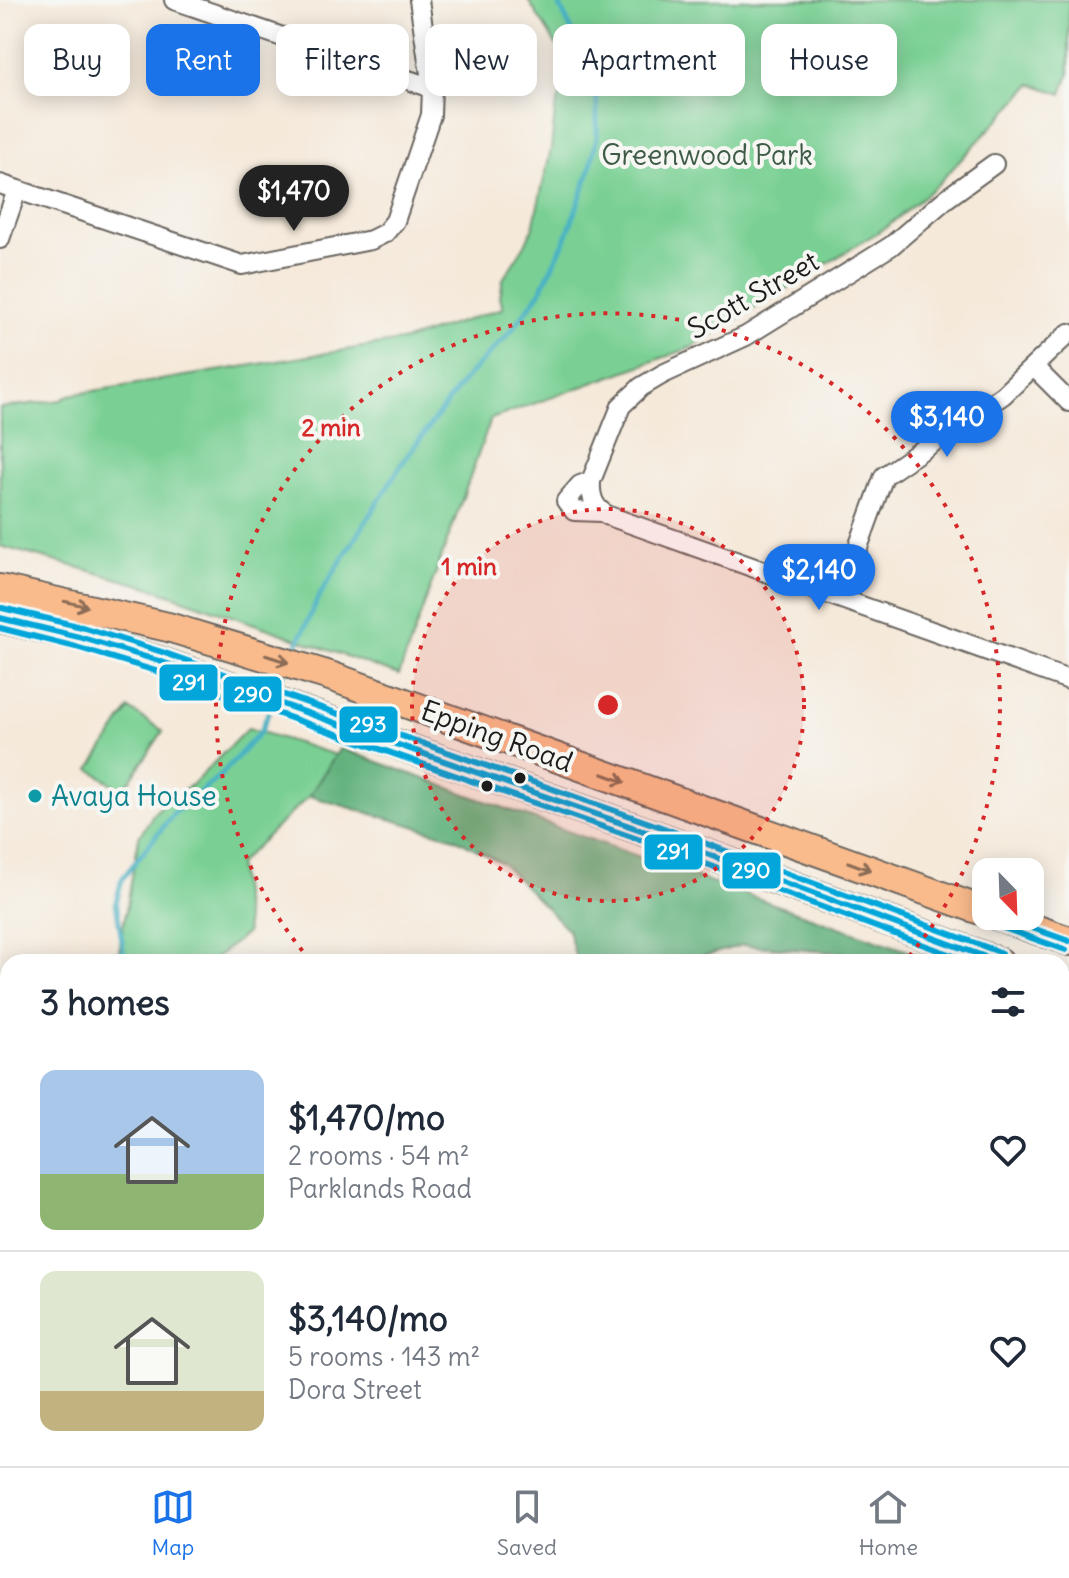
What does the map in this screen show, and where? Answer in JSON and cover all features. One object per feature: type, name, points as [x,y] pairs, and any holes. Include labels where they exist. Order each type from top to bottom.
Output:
[{"type":"main road","name":"Epping Road","points":[[0,589],[225,642],[330,676],[972,907]]},
{"type":"main road","name":"Epping Road","points":[[0,618],[79,637],[311,713],[977,954]]},
{"type":"main road","points":[[1038,930],[1069,941]]},
{"type":"street","points":[[174,0],[425,86]]},
{"type":"street","points":[[419,0],[425,41]]},
{"type":"street","points":[[0,239],[8,187],[242,265],[371,240],[385,233],[395,221],[431,115],[432,96]]},
{"type":"street","name":"Scott Street","points":[[599,509],[574,511],[566,501],[580,485],[591,481],[621,406],[641,387],[746,336],[891,246],[947,198],[994,164]]},
{"type":"street","points":[[840,597],[884,476],[1003,395],[1069,333]]},
{"type":"street","points":[[1034,367],[1069,402]]},
{"type":"street","points":[[591,481],[591,493],[599,509],[744,566],[840,597],[1069,680]]},
{"type":"green space","name":"Greenwood Park","points":[[528,0],[1069,0],[1069,74],[1062,94],[1032,84],[937,185],[888,226],[690,348],[491,419],[399,675],[152,588],[0,546],[0,408],[406,340],[503,308],[500,297],[503,279],[533,227],[560,96],[745,96],[745,24],[553,24],[553,40]]},
{"type":"green space","points":[[129,709],[163,731],[123,791],[90,769]]},
{"type":"green space","points":[[248,728],[336,755],[309,796],[238,864],[247,933],[220,954],[118,954],[139,837],[154,813],[194,783]]},
{"type":"green space","points":[[340,748],[916,954],[845,954],[743,945],[711,954],[575,954],[568,930],[502,863],[455,838],[309,796]]},
{"type":"waterway","points":[[293,654],[319,596],[403,462],[464,380],[512,330],[539,294],[566,238],[590,170],[597,137],[597,104],[592,73],[557,0]]},
{"type":"waterway","points":[[275,694],[285,670]]},
{"type":"waterway","points":[[124,954],[116,902],[122,879],[174,813],[221,775],[261,731],[269,711]]},
{"type":"transit line","name":"293","points":[[2,608],[82,627],[162,652],[661,827],[1002,953]]},
{"type":"transit line","name":"290","points":[[0,618],[159,661],[658,836],[977,954]]},
{"type":"transit line","name":"291","points":[[0,628],[156,671],[655,845],[948,954]]},
{"type":"transit line","name":"291","points":[[1009,930],[1066,950]]},
{"type":"transit line","name":"290","points":[[1038,930],[1069,941]]},
{"type":"place","name":"Avaya House","points":[[35,796]]}]
